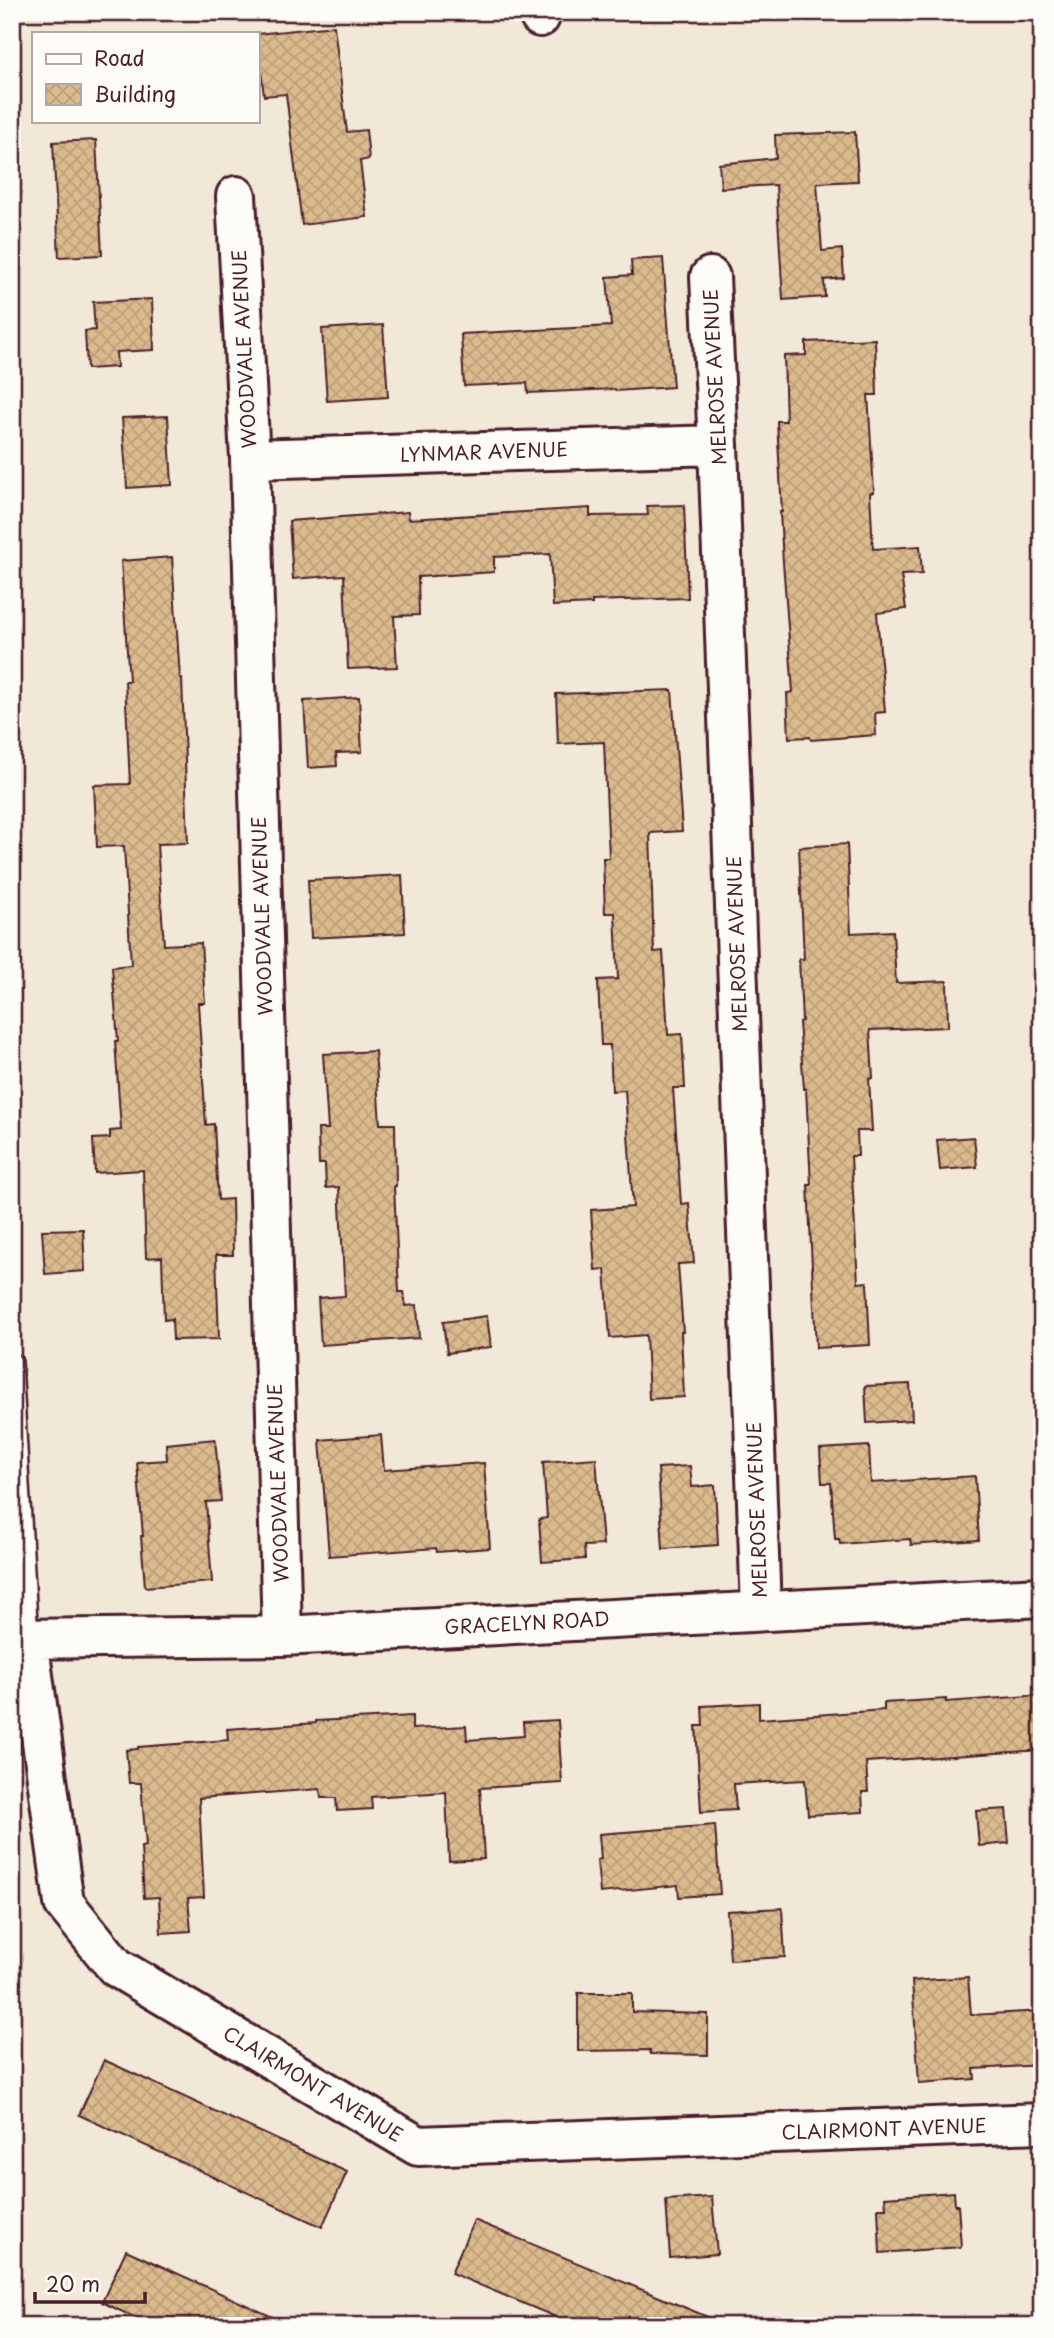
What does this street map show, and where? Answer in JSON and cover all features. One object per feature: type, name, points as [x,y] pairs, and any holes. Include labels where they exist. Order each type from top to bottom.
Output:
[{"type":"street","name":"WOODVALE AVENUE","points":[[236,196],[250,459],[282,1636]]},
{"type":"street","name":"MELROSE AVENUE","points":[[710,277],[761,1610]]},
{"type":"street","name":"LYNMAR AVENUE","points":[[250,459],[718,445]]},
{"type":"street","name":"GRACELYN ROAD","points":[[20,1639],[282,1636],[1042,1597]]},
{"type":"street","name":"CLAIRMONT AVENUE","points":[[20,1639],[64,1903],[116,1967],[418,2146],[1042,2123]]},
{"type":"lane","points":[[12,1363],[20,1639]]},
{"type":"building","points":[[334,26],[347,132],[366,130],[369,159],[360,161],[367,217],[302,225],[286,94],[264,96],[259,34]]},
{"type":"building","points":[[855,132],[858,181],[817,183],[822,251],[842,249],[844,278],[824,280],[825,297],[783,300],[776,185],[721,188],[719,164],[776,158],[775,135]]},
{"type":"building","points":[[96,140],[102,255],[59,257],[53,142]]},
{"type":"building","points":[[663,258],[673,387],[528,393],[527,383],[464,386],[461,334],[611,326],[607,277],[632,275],[631,260]]},
{"type":"building","points":[[152,299],[154,350],[116,352],[117,367],[87,369],[85,331],[95,330],[93,302]]},
{"type":"building","points":[[383,325],[388,397],[327,401],[322,329]]},
{"type":"building","points":[[875,339],[877,395],[868,395],[874,492],[870,493],[873,549],[920,546],[922,574],[901,575],[906,609],[877,613],[885,712],[875,713],[876,735],[811,740],[810,737],[789,738],[787,693],[793,692],[780,512],[777,421],[786,421],[784,356],[806,355],[806,342]]},
{"type":"building","points":[[168,416],[172,485],[127,488],[122,418]]},
{"type":"building","points":[[684,505],[688,598],[592,601],[592,604],[553,606],[550,554],[494,557],[494,572],[418,577],[419,615],[394,616],[397,667],[348,669],[344,575],[293,579],[289,521],[408,512],[409,519],[590,508],[590,516],[648,515],[647,506]]},
{"type":"building","points":[[172,557],[182,678],[188,843],[157,844],[164,945],[201,943],[205,1003],[198,1003],[206,1125],[214,1124],[218,1200],[232,1199],[233,1255],[216,1255],[219,1339],[173,1340],[172,1319],[164,1320],[162,1257],[146,1258],[143,1170],[95,1173],[93,1139],[110,1138],[110,1131],[121,1130],[112,967],[131,965],[124,846],[97,847],[94,785],[130,784],[125,681],[129,681],[121,561]]},
{"type":"building","points":[[672,690],[682,831],[650,833],[654,952],[663,951],[668,1035],[682,1034],[685,1088],[673,1088],[681,1204],[689,1203],[694,1263],[678,1264],[684,1397],[649,1399],[646,1335],[610,1338],[605,1269],[595,1270],[591,1210],[633,1207],[625,1090],[612,1091],[610,1045],[601,1045],[598,980],[618,979],[615,913],[605,913],[603,858],[609,858],[604,742],[558,744],[556,694]]},
{"type":"building","points":[[359,697],[362,752],[336,753],[337,766],[308,768],[304,701]]},
{"type":"building","points":[[847,844],[851,933],[893,931],[896,983],[947,981],[948,1027],[870,1030],[872,1131],[857,1131],[858,1156],[851,1156],[858,1283],[867,1282],[870,1345],[816,1348],[806,1089],[799,1022],[802,1021],[799,959],[804,959],[799,847]]},
{"type":"building","points":[[402,875],[405,933],[311,938],[308,880]]},
{"type":"building","points":[[375,1051],[380,1124],[395,1124],[394,1186],[399,1292],[404,1292],[405,1306],[417,1305],[419,1338],[321,1345],[318,1298],[345,1296],[339,1187],[326,1188],[325,1164],[319,1164],[318,1129],[328,1129],[323,1054]]},
{"type":"building","points":[[974,1137],[977,1167],[940,1170],[937,1140]]},
{"type":"building","points":[[83,1229],[85,1271],[45,1274],[42,1230]]},
{"type":"building","points":[[487,1316],[491,1347],[447,1353],[443,1322]]},
{"type":"building","points":[[910,1384],[912,1420],[867,1423],[865,1386]]},
{"type":"building","points":[[381,1435],[384,1470],[484,1463],[490,1548],[437,1552],[436,1548],[329,1556],[320,1440]]},
{"type":"building","points":[[215,1439],[221,1501],[206,1502],[212,1582],[145,1587],[137,1462],[167,1460],[166,1444]]},
{"type":"building","points":[[869,1446],[871,1483],[975,1476],[979,1540],[911,1545],[910,1539],[840,1544],[839,1539],[835,1539],[831,1483],[822,1483],[820,1449]]},
{"type":"building","points":[[596,1458],[603,1545],[584,1546],[585,1559],[542,1562],[539,1519],[547,1518],[543,1462]]},
{"type":"building","points":[[690,1466],[692,1487],[715,1485],[718,1545],[663,1549],[658,1468]]},
{"type":"building","points":[[1042,1695],[1042,1750],[866,1762],[868,1792],[862,1792],[863,1812],[808,1815],[805,1780],[734,1784],[736,1810],[701,1812],[696,1726],[703,1726],[702,1706],[759,1703],[759,1719],[884,1710],[884,1703],[946,1699],[946,1702]]},
{"type":"building","points":[[412,1716],[412,1729],[466,1726],[467,1740],[524,1736],[523,1722],[558,1720],[562,1783],[480,1788],[484,1859],[449,1861],[446,1792],[371,1797],[372,1809],[337,1811],[336,1798],[321,1798],[320,1789],[199,1798],[204,1897],[188,1898],[191,1931],[161,1933],[159,1897],[144,1898],[141,1847],[146,1846],[141,1783],[129,1783],[126,1750],[228,1740],[227,1729]]},
{"type":"building","points":[[1006,1809],[1009,1843],[979,1846],[976,1811]]},
{"type":"building","points":[[715,1825],[720,1894],[679,1897],[678,1885],[600,1893],[597,1860],[601,1859],[599,1834]]},
{"type":"building","points":[[782,1908],[785,1957],[730,1960],[727,1911]]},
{"type":"building","points":[[968,1977],[971,2015],[1042,2011],[1042,2065],[974,2069],[975,2079],[919,2083],[912,1981]]},
{"type":"building","points":[[578,1993],[632,1993],[632,2012],[708,2014],[708,2055],[650,2054],[650,2050],[578,2051]]},
{"type":"building","points":[[104,2060],[347,2172],[322,2227],[79,2115]]},
{"type":"building","points":[[954,2192],[955,2205],[958,2205],[961,2247],[880,2253],[878,2208],[886,2208],[885,2197]]},
{"type":"building","points":[[712,2197],[717,2254],[670,2258],[666,2200]]},
{"type":"building","points":[[474,2220],[727,2326],[577,2326],[451,2273]]},
{"type":"building","points":[[126,2250],[292,2326],[152,2326],[102,2302]]}]
